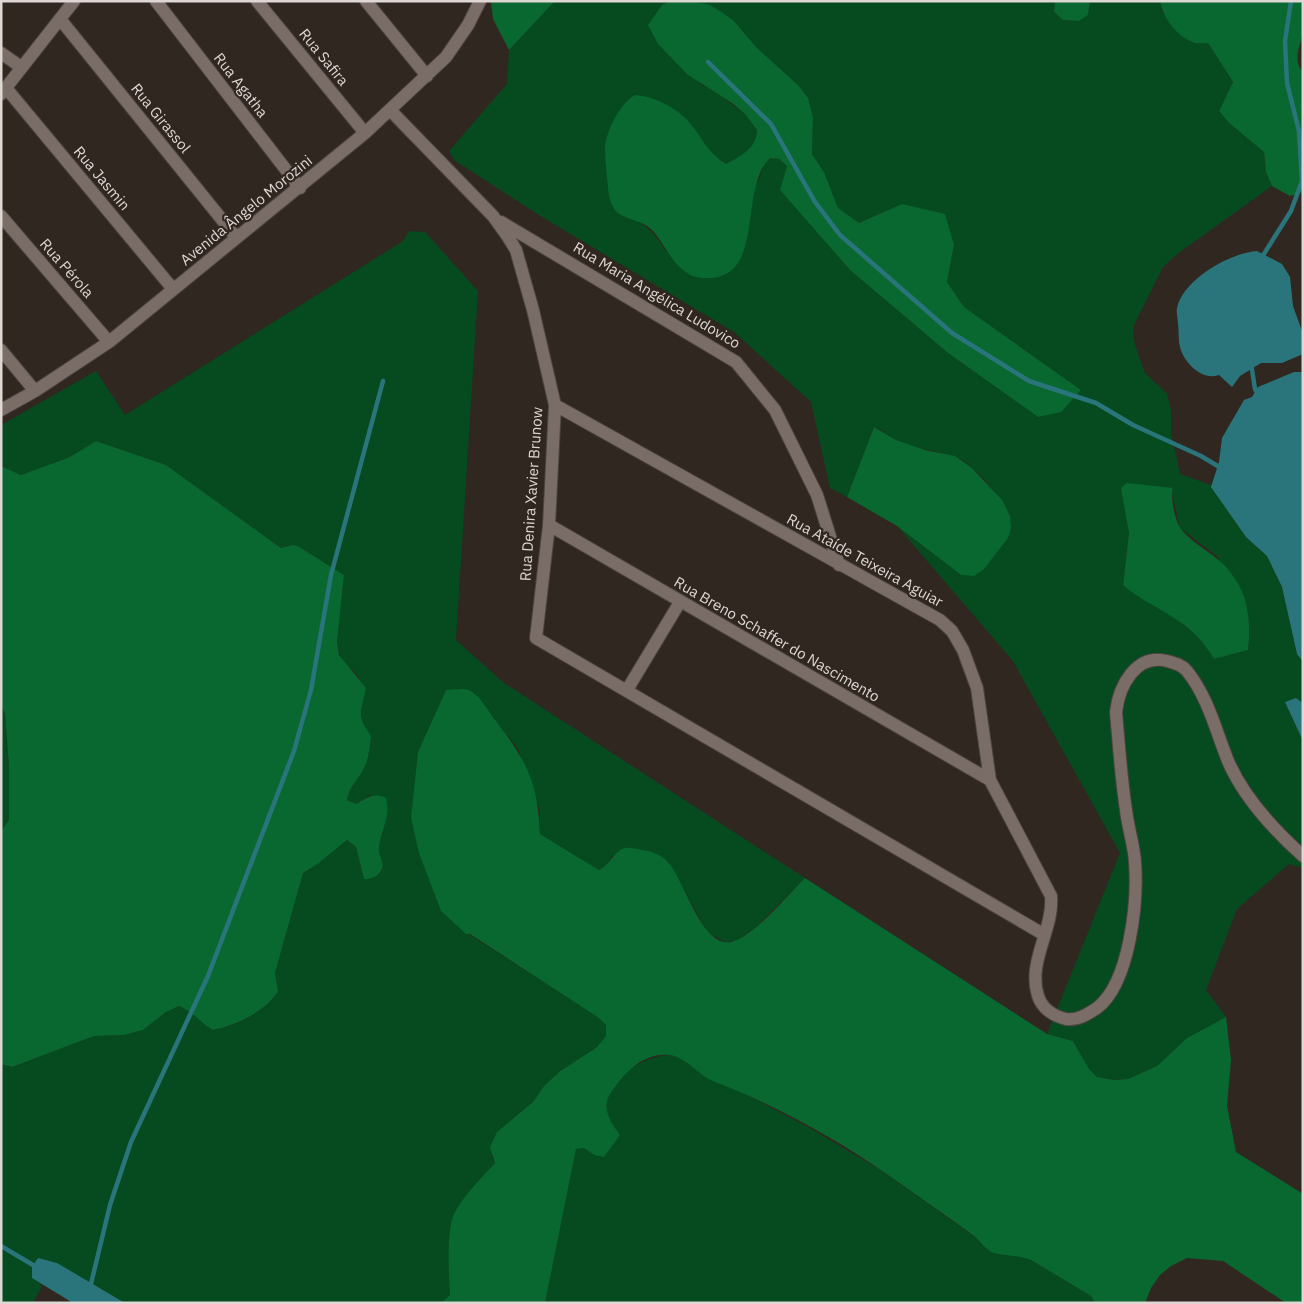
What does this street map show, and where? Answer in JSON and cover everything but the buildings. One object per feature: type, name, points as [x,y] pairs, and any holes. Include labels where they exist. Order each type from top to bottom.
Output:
[{"type":"street","points":[[4,91],[74,1]]},
{"type":"street","name":"Rua Agatha","points":[[156,1],[300,188]]},
{"type":"street","name":"Rua Safira","points":[[257,1],[365,133]]},
{"type":"street","points":[[366,1],[427,76]]},
{"type":"street","name":"Avenida Ângelo Morozini","points":[[1,410],[35,391],[109,342],[365,133],[427,76],[454,47],[477,3]]},
{"type":"street","name":"Rua Girassol","points":[[60,19],[236,237]]},
{"type":"street","points":[[1,53],[21,67]]},
{"type":"street","name":"Rua Jasmin","points":[[4,91],[173,289]]},
{"type":"street","name":"Rua Denira Xavier Brunow","points":[[390,110],[493,216],[516,250],[533,310],[555,405],[549,525],[536,634],[539,641],[627,690]]},
{"type":"street","name":"Rua Pérola","points":[[1,216],[109,342]]},
{"type":"street","name":"Rua Maria Angélica Ludovico","points":[[493,216],[515,231],[528,236],[736,362],[775,410],[817,495],[839,565]]},
{"type":"street","points":[[1,350],[35,391]]},
{"type":"street","name":"Rua Ataíde Teixeira Aguiar","points":[[555,405],[940,620],[952,631],[963,650],[977,688],[990,780],[1051,896],[1050,916],[1043,934],[1036,973],[1038,995],[1044,1007],[1052,1014],[1067,1019],[1082,1017],[1101,1005],[1119,977],[1124,963],[1134,900],[1135,862],[1122,785],[1116,712],[1118,698],[1130,674],[1140,665],[1158,659],[1176,663],[1186,670],[1204,700],[1229,762],[1250,799],[1274,828],[1303,856]]},
{"type":"street","name":"Rua Breno Schaffer do Nascimento","points":[[549,525],[990,780]]},
{"type":"street","points":[[680,602],[627,690],[1043,934]]},
{"type":"green space","points":[[491,1],[555,1],[509,50],[493,19]]},
{"type":"green space","points":[[555,1],[670,1],[662,5],[658,44],[701,84],[717,93],[745,114],[757,130],[756,137],[747,151],[726,164],[712,153],[691,126],[678,114],[624,216],[638,221],[649,229],[666,251],[757,183],[765,163],[770,158],[779,159],[787,166],[781,190],[850,270],[948,353],[1038,417],[1081,390],[964,307],[947,282],[954,245],[902,204],[859,223],[838,208],[824,172],[812,154],[813,117],[808,98],[798,85],[756,47],[734,21],[698,2],[691,1],[1055,1],[1054,12],[1063,20],[1078,21],[1088,15],[1090,1],[1160,1],[1162,12],[1193,43],[1208,43],[1233,82],[1219,111],[1229,123],[1264,152],[1266,172],[1272,186],[1177,254],[1163,267],[1134,325],[1133,333],[1135,345],[1145,373],[1167,394],[1171,410],[1171,433],[1180,474],[1211,485],[1246,537],[1267,556],[1282,587],[1297,654],[1303,662],[1303,703],[1296,698],[1285,702],[1303,741],[1303,868],[1289,864],[1237,909],[1206,990],[1226,1017],[1187,1038],[1157,1066],[1128,1079],[1114,1080],[1097,1077],[1089,1069],[1073,1041],[1047,1034],[1120,853],[1013,661],[897,526],[961,575],[1010,516],[1006,508],[986,481],[961,460],[953,456],[904,443],[874,427],[847,497],[830,488],[811,402],[734,332],[542,217],[454,160],[449,151],[507,84],[509,50]],"holes":[[[1173,488],[1172,493],[1180,528],[1217,556],[1246,604],[1250,631],[1248,650],[1214,659],[1196,635],[1185,625],[1123,585],[1129,533],[1127,512]]]},
{"type":"green space","points":[[670,1],[698,2],[710,5],[723,13],[734,21],[756,47],[798,85],[808,98],[813,117],[812,154],[824,172],[838,208],[859,223],[902,204],[945,214],[954,245],[947,282],[964,307],[1081,390],[1061,412],[1038,417],[948,353],[850,270],[780,190],[787,166],[779,159],[770,158],[760,172],[744,250],[736,266],[723,276],[702,278],[686,272],[674,261],[654,232],[644,224],[623,216],[615,210],[608,189],[605,157],[606,143],[614,119],[624,104],[635,95],[658,101],[678,112],[690,123],[710,151],[726,164],[747,151],[756,137],[757,130],[745,114],[732,103],[688,75],[658,44],[648,25],[662,5]]},
{"type":"green space","points":[[1055,1],[1090,1],[1088,15],[1079,21],[1063,20],[1054,12]]},
{"type":"green space","points":[[1160,1],[1303,1],[1303,30],[1297,57],[1303,72],[1303,192],[1290,196],[1272,186],[1266,172],[1264,152],[1229,123],[1219,111],[1233,82],[1208,43],[1192,42],[1171,25],[1164,14]]},
{"type":"green space","points":[[409,231],[425,232],[478,291],[456,640],[504,683],[805,878],[756,927],[736,941],[725,942],[707,932],[668,861],[612,856],[607,866],[599,870],[540,834],[540,810],[518,749],[477,697],[446,690],[418,752],[415,784],[470,935],[600,1018],[606,1025],[606,1036],[597,1047],[559,1072],[544,1086],[533,1102],[508,1123],[492,1156],[495,1163],[478,1181],[449,1246],[450,1295],[441,1303],[125,1303],[71,1272],[40,1285],[42,1286],[33,1303],[1,1303],[1,1064],[12,1067],[94,1036],[124,1035],[143,1030],[166,1012],[180,1006],[213,1030],[232,1025],[257,1012],[278,992],[275,973],[303,873],[319,863],[347,840],[356,847],[364,879],[379,874],[382,871],[382,867],[379,846],[384,823],[382,815],[370,795],[356,804],[347,800],[365,763],[370,744],[368,735],[362,726],[362,688],[358,676],[344,662],[339,652],[339,625],[344,575],[298,546],[293,545],[281,548],[166,465],[96,441],[70,457],[21,475],[1,466],[1,425],[96,371],[125,415],[403,241]]},
{"type":"green space","points":[[874,427],[896,440],[925,450],[955,456],[972,468],[1002,500],[1010,516],[1011,528],[1008,538],[984,569],[974,576],[961,575],[897,526],[847,497]]},
{"type":"green space","points":[[96,441],[166,465],[281,548],[293,545],[298,546],[344,575],[337,642],[339,655],[366,688],[361,714],[363,723],[371,736],[366,764],[352,787],[347,800],[356,804],[374,796],[386,798],[387,817],[379,848],[382,868],[376,876],[364,879],[356,847],[347,840],[319,863],[303,873],[275,973],[278,992],[265,1006],[249,1017],[213,1030],[179,1006],[166,1012],[143,1030],[124,1035],[94,1036],[12,1067],[1,1064],[1,831],[9,820],[9,766],[5,713],[1,705],[1,466],[21,475],[70,457]]},
{"type":"green space","points":[[1127,483],[1173,488],[1174,509],[1181,529],[1187,536],[1223,564],[1240,587],[1248,613],[1248,650],[1214,659],[1194,633],[1183,624],[1123,585],[1129,533],[1121,488]]},
{"type":"green space","points":[[467,689],[476,695],[513,745],[528,770],[533,784],[539,815],[540,834],[599,870],[617,852],[624,848],[646,851],[662,857],[673,870],[704,927],[714,937],[725,942],[737,940],[756,927],[805,878],[1047,1034],[1073,1041],[1089,1069],[1097,1077],[1114,1080],[1128,1079],[1157,1066],[1187,1038],[1226,1017],[1231,1060],[1227,1106],[1236,1152],[1303,1194],[1303,1303],[1286,1303],[1223,1261],[1187,1258],[1171,1266],[1160,1275],[1151,1288],[1145,1303],[1095,1303],[1091,1296],[1031,1260],[991,1252],[974,1236],[942,1213],[869,1162],[826,1136],[759,1100],[709,1079],[676,1057],[661,1055],[644,1060],[629,1070],[608,1097],[608,1114],[620,1135],[604,1157],[594,1155],[584,1148],[576,1149],[545,1303],[441,1303],[450,1295],[449,1242],[451,1222],[467,1194],[495,1163],[490,1147],[497,1132],[533,1102],[544,1086],[559,1072],[597,1047],[606,1036],[606,1025],[599,1018],[470,934],[466,934],[441,911],[419,853],[411,818],[418,752],[446,690]]},
{"type":"green space","points":[[1,705],[5,713],[9,766],[9,821],[1,831]]},
{"type":"green space","points":[[670,1055],[680,1058],[713,1081],[732,1087],[810,1128],[882,1171],[975,1237],[993,1252],[1023,1256],[1031,1260],[1091,1296],[1095,1303],[545,1303],[576,1148],[584,1148],[594,1155],[620,1135],[608,1119],[606,1106],[609,1094],[615,1084],[634,1066],[646,1060]]},
{"type":"water","points":[[1257,251],[1282,264],[1290,277],[1293,306],[1303,334],[1303,354],[1282,363],[1261,363],[1240,376],[1232,387],[1219,375],[1213,376],[1200,373],[1185,359],[1179,344],[1177,308],[1188,288],[1209,270],[1234,257]]},
{"type":"water","points":[[1294,372],[1303,372],[1303,662],[1297,654],[1282,587],[1267,556],[1246,537],[1211,487],[1219,462],[1222,438],[1244,400],[1252,397],[1258,387]]},
{"type":"water","points":[[1296,698],[1303,703],[1303,741],[1285,702]]},
{"type":"water","points":[[38,1258],[57,1263],[125,1303],[73,1303],[32,1278],[32,1267]]},
{"type":"waterway","points":[[1262,257],[1291,211],[1302,181],[1299,131],[1287,83],[1285,41],[1291,1]]},
{"type":"waterway","points":[[708,62],[771,124],[815,202],[840,235],[952,333],[1029,381],[1096,403],[1133,425],[1201,456],[1221,468]]},
{"type":"waterway","points":[[1251,363],[1255,389],[1258,394]]},
{"type":"waterway","points":[[90,1288],[110,1205],[131,1142],[208,976],[294,751],[311,690],[331,575],[383,381]]},
{"type":"waterway","points":[[1,1246],[38,1268]]}]
